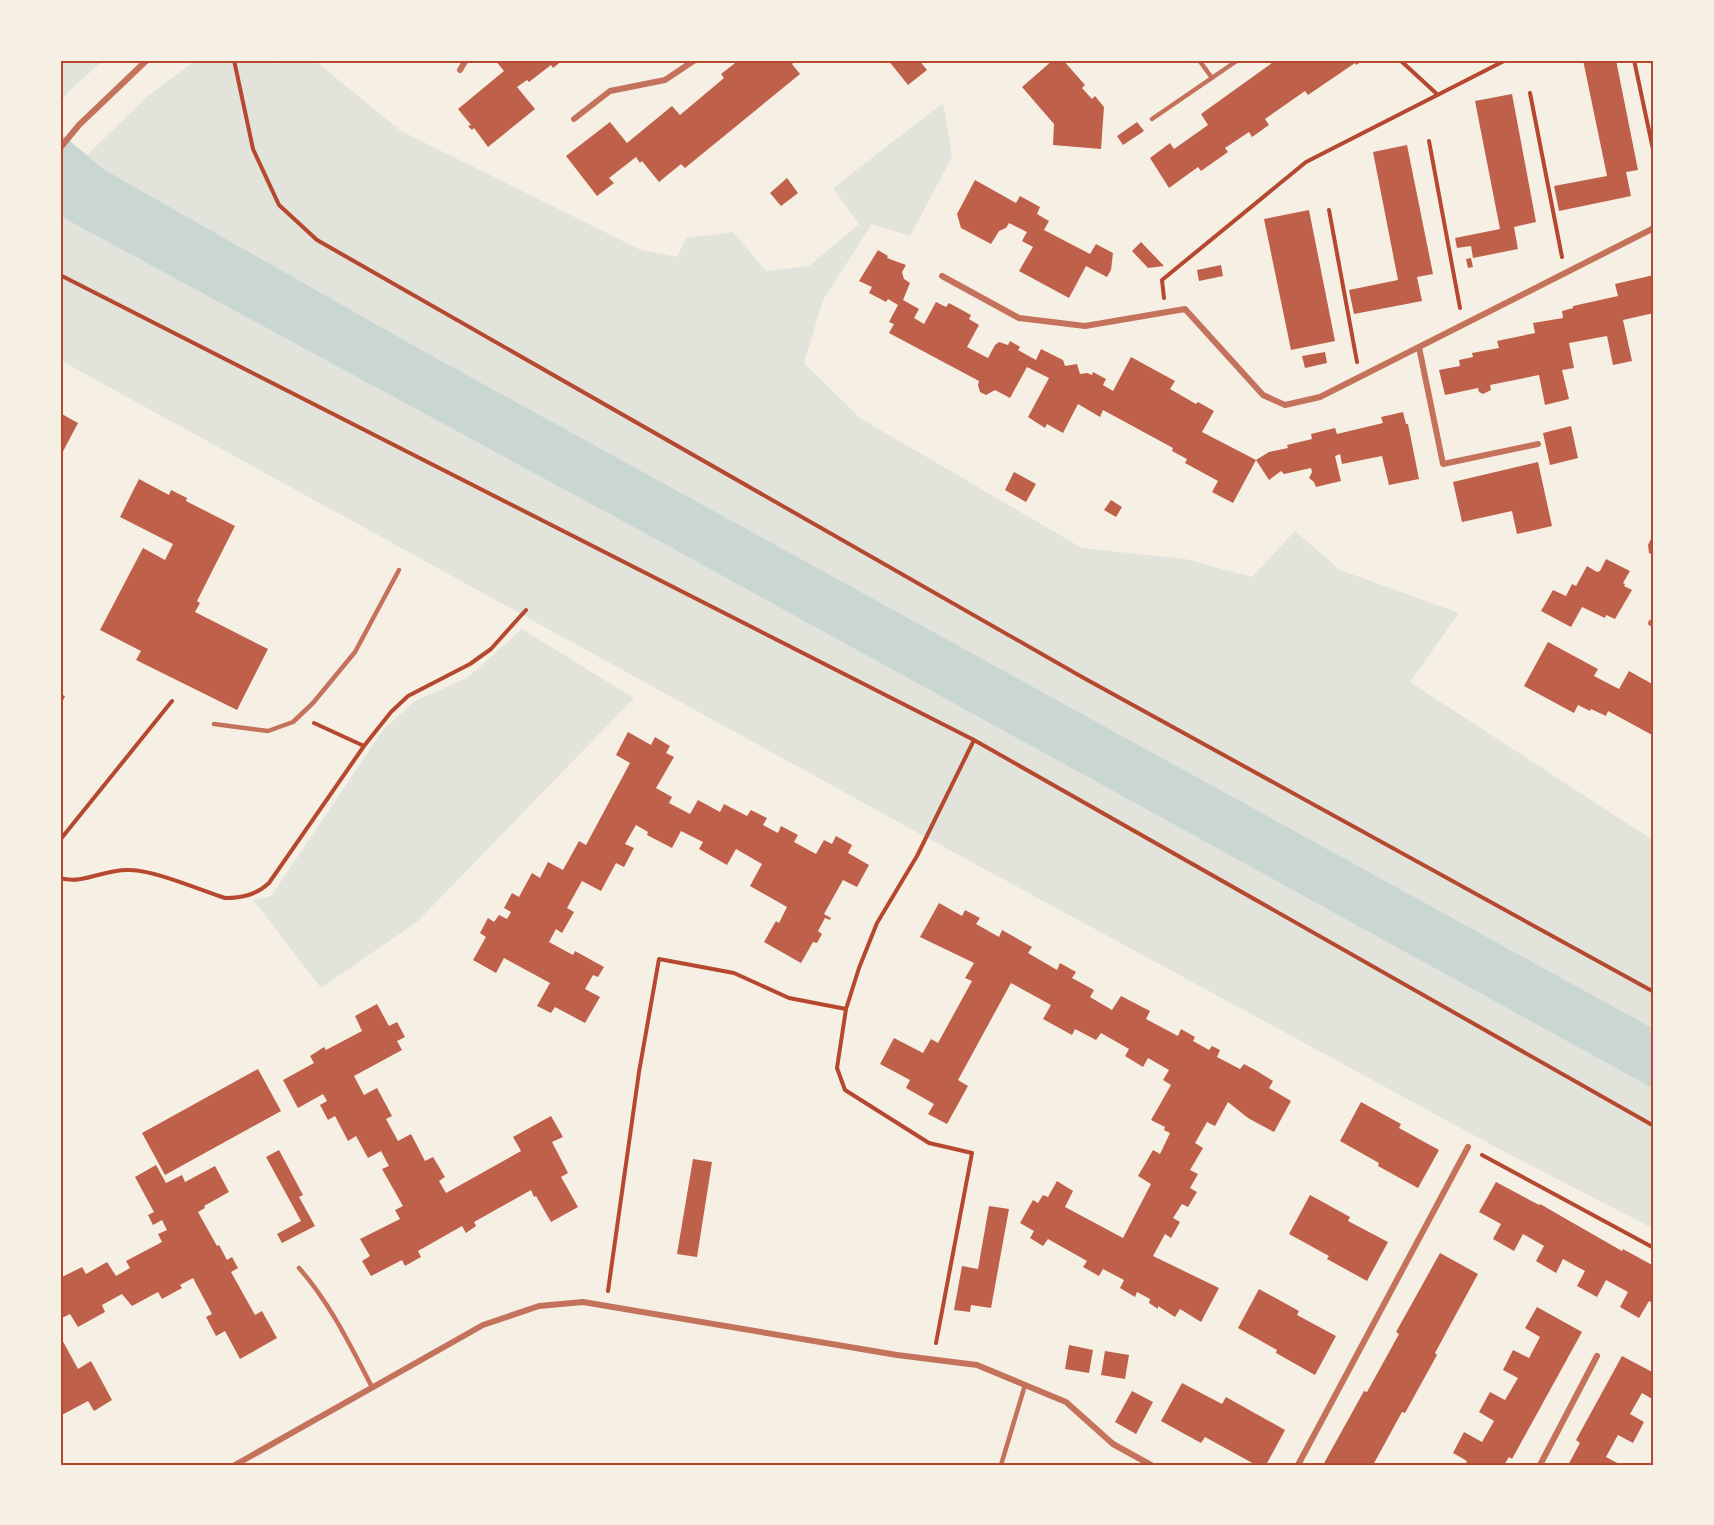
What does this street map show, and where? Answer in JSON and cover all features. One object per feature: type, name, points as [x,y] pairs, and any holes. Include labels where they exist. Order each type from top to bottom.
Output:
[{"type":"street","points":[[60,148],[80,125],[147,60]]},
{"type":"street","points":[[460,70],[466,60]]},
{"type":"street","points":[[574,118],[610,91],[665,80],[695,60]]},
{"type":"street","points":[[942,276],[1019,318],[1085,326],[1185,309],[1263,394],[1285,405],[1320,397],[1654,228]]},
{"type":"street","points":[[1419,347],[1443,464],[1538,444]]},
{"type":"street","points":[[1298,1465],[1468,1147]]},
{"type":"street","points":[[234,1465],[483,1325],[539,1306],[583,1302],[934,1360],[977,1365],[1066,1402],[1113,1444],[1151,1465]]},
{"type":"street","points":[[1540,1465],[1597,1356]]},
{"type":"lane","points":[[1199,60],[1212,78]]},
{"type":"lane","points":[[1152,119],[1238,60]]},
{"type":"lane","points":[[214,724],[268,731],[292,722],[300,716],[355,652],[399,570]]},
{"type":"lane","points":[[299,1268],[316,1286],[372,1387]]},
{"type":"lane","points":[[1001,1465],[1024,1385]]},
{"type":"path","points":[[234,60],[253,149],[279,205],[316,240],[1093,683],[1654,992]]},
{"type":"path","points":[[1400,60],[1438,95]]},
{"type":"path","points":[[1166,312],[1162,280],[1306,162],[1506,60]]},
{"type":"path","points":[[1634,60],[1654,154]]},
{"type":"path","points":[[1530,93],[1566,273]]},
{"type":"path","points":[[1429,141],[1463,324]]},
{"type":"path","points":[[1329,210],[1360,377]]},
{"type":"path","points":[[60,275],[974,740],[1654,1126]]},
{"type":"path","points":[[60,878],[90,878],[127,869],[144,872],[225,898],[238,898],[261,891],[269,883],[364,746],[391,712],[408,696],[470,664],[491,649],[526,610]]},
{"type":"path","points":[[61,837],[172,701]]},
{"type":"path","points":[[300,716],[364,746]]},
{"type":"path","points":[[934,1360],[972,1153],[929,1143],[845,1090],[837,1068],[846,1009],[877,923],[917,856],[974,740]]},
{"type":"path","points":[[606,1307],[639,1072],[659,959],[734,973],[789,998],[846,1009]]},
{"type":"path","points":[[1468,1147],[1654,1248]]},
{"type":"shaded area","points":[[60,60],[104,60],[71,89],[60,103]]},
{"type":"shaded area","points":[[196,60],[270,60],[274,65],[280,60],[314,60],[401,131],[641,250],[677,257],[686,238],[733,232],[766,271],[809,266],[859,224],[833,188],[943,103],[952,157],[910,236],[872,224],[823,300],[804,363],[860,418],[1082,548],[1185,559],[1252,577],[1295,531],[1340,570],[1459,613],[1410,682],[1654,841],[1654,1029],[409,343],[105,170],[87,155],[148,96]]},
{"type":"shaded area","points":[[60,133],[105,170],[409,343],[1654,1029],[1654,1089],[661,542],[60,216]]},
{"type":"shaded area","points":[[60,216],[661,542],[1654,1089],[1654,1229],[1501,1150],[911,829],[60,360]]},
{"type":"shaded area","points":[[522,629],[634,698],[418,921],[321,988],[253,900],[271,896],[383,730],[415,701],[467,678]]},
{"type":"building","points":[[495,60],[563,60],[553,68],[551,65],[529,82],[527,80],[517,87],[535,109],[488,147],[474,128],[472,130],[468,126],[471,125],[458,109],[504,71]]},
{"type":"building","points":[[739,60],[796,60],[792,64],[800,74],[685,168],[681,164],[659,182],[636,157],[609,178],[614,183],[597,196],[566,156],[610,122],[627,143],[672,106],[680,115],[724,78],[721,74]]},
{"type":"building","points":[[888,60],[919,60],[927,70],[908,85]]},
{"type":"building","points":[[1053,60],[1063,60],[1085,85],[1082,88],[1092,99],[1095,96],[1104,107],[1101,149],[1053,145],[1054,124],[1022,87]]},
{"type":"building","points":[[1276,60],[1364,60],[1356,65],[1355,63],[1308,95],[1305,91],[1265,119],[1269,125],[1252,137],[1249,132],[1225,148],[1228,152],[1201,171],[1198,167],[1169,188],[1150,158],[1170,143],[1174,149],[1208,125],[1201,114]]},
{"type":"building","points":[[1583,60],[1616,60],[1638,170],[1626,172],[1631,196],[1559,211],[1554,186],[1607,176]]},
{"type":"building","points":[[1512,94],[1536,222],[1514,227],[1518,249],[1473,258],[1471,246],[1457,248],[1455,238],[1500,229],[1475,101]]},
{"type":"building","points":[[1137,122],[1144,131],[1123,145],[1117,136]]},
{"type":"building","points":[[1407,145],[1433,274],[1417,277],[1422,301],[1354,314],[1349,290],[1398,280],[1373,152]]},
{"type":"building","points":[[787,178],[798,193],[781,206],[770,193]]},
{"type":"building","points":[[975,180],[1016,203],[1020,196],[1040,207],[1037,214],[1049,221],[1044,230],[1090,254],[1096,244],[1113,253],[1111,270],[1107,277],[1086,266],[1069,298],[1019,271],[1033,247],[1022,241],[1027,232],[1009,223],[1006,228],[999,231],[991,244],[961,228],[957,214]]},
{"type":"building","points":[[1309,210],[1335,341],[1291,350],[1264,219]]},
{"type":"building","points":[[1141,242],[1164,266],[1148,268],[1132,251]]},
{"type":"building","points":[[878,250],[888,256],[887,258],[906,265],[902,272],[904,279],[910,283],[903,300],[919,309],[914,318],[924,324],[936,302],[946,307],[949,303],[971,315],[969,319],[979,325],[967,347],[988,358],[995,345],[999,342],[1008,345],[1010,341],[1020,347],[1018,350],[1036,360],[1041,349],[1063,360],[1065,366],[1077,364],[1080,374],[1092,375],[1093,372],[1106,379],[1103,385],[1113,391],[1131,357],[1175,381],[1170,389],[1214,411],[1202,432],[1256,460],[1233,503],[1212,492],[1218,481],[1185,463],[1187,459],[1172,451],[1173,448],[1103,410],[1100,417],[1078,404],[1063,433],[1047,424],[1045,428],[1028,417],[1049,378],[1027,367],[1010,398],[995,390],[986,395],[980,392],[979,381],[889,333],[894,324],[889,322],[898,305],[888,299],[886,302],[869,293],[872,287],[859,281]]},
{"type":"building","points":[[1471,258],[1473,267],[1468,268],[1466,259]]},
{"type":"building","points":[[1221,265],[1223,276],[1199,281],[1197,270]]},
{"type":"building","points":[[1654,275],[1654,313],[1623,320],[1632,361],[1613,365],[1607,336],[1569,343],[1574,368],[1562,370],[1569,399],[1545,405],[1539,375],[1490,385],[1491,390],[1483,394],[1478,388],[1445,395],[1439,370],[1460,366],[1459,360],[1473,357],[1472,353],[1499,348],[1497,341],[1535,333],[1533,323],[1563,318],[1562,311],[1573,308],[1573,306],[1618,296],[1615,284]]},
{"type":"building","points":[[1325,352],[1327,363],[1305,368],[1302,356]]},
{"type":"building","points":[[1403,412],[1406,424],[1408,424],[1419,479],[1389,485],[1382,456],[1342,464],[1340,454],[1335,456],[1341,481],[1316,487],[1309,478],[1311,468],[1284,474],[1281,471],[1269,480],[1256,460],[1269,452],[1288,448],[1287,445],[1312,439],[1311,434],[1335,428],[1337,434],[1383,423],[1381,417]]},
{"type":"building","points":[[60,413],[78,423],[60,457]]},
{"type":"building","points":[[1571,426],[1578,458],[1550,465],[1543,433]]},
{"type":"building","points":[[1538,462],[1552,526],[1517,534],[1512,511],[1462,522],[1453,482]]},
{"type":"building","points":[[1014,472],[1036,484],[1026,502],[1005,490]]},
{"type":"building","points":[[139,479],[169,495],[171,490],[187,498],[186,501],[235,526],[197,601],[200,603],[195,612],[268,649],[237,710],[136,660],[141,651],[100,630],[143,548],[165,560],[173,544],[120,517]]},
{"type":"building","points":[[1111,500],[1122,507],[1116,517],[1104,510]]},
{"type":"building","points":[[1654,533],[1654,555],[1649,553],[1648,545]]},
{"type":"building","points":[[1606,559],[1630,571],[1623,583],[1632,590],[1615,619],[1606,615],[1605,618],[1582,607],[1571,627],[1541,611],[1553,590],[1566,596],[1572,584],[1576,586],[1587,566],[1597,572],[1600,571]]},
{"type":"building","points":[[1548,642],[1598,669],[1594,676],[1619,689],[1629,671],[1654,685],[1654,736],[1608,711],[1606,716],[1578,705],[1574,713],[1524,686]]},
{"type":"building","points":[[60,694],[65,696],[60,707]]},
{"type":"building","points":[[628,732],[651,745],[655,737],[670,746],[666,753],[674,757],[656,788],[672,797],[669,803],[690,814],[698,800],[720,812],[724,804],[747,816],[751,810],[767,818],[763,825],[778,833],[781,826],[798,835],[794,842],[816,854],[824,840],[832,844],[836,836],[852,845],[848,853],[869,865],[857,887],[843,880],[824,914],[831,918],[830,920],[825,918],[818,931],[822,934],[817,943],[813,942],[801,963],[764,942],[776,921],[779,923],[787,907],[750,886],[762,864],[736,849],[727,865],[699,849],[703,842],[681,831],[672,848],[647,835],[648,832],[636,825],[625,844],[634,848],[624,867],[616,863],[601,891],[582,881],[567,908],[574,912],[562,933],[556,929],[549,942],[573,955],[575,951],[604,967],[598,977],[593,975],[585,989],[600,997],[585,1023],[555,1007],[551,1013],[537,1006],[550,983],[504,958],[496,973],[473,960],[486,937],[480,933],[488,918],[494,922],[499,915],[507,919],[511,912],[504,908],[512,893],[519,897],[532,873],[540,878],[548,862],[563,870],[579,841],[586,845],[630,763],[616,755]]},
{"type":"building","points":[[939,903],[962,916],[965,910],[980,918],[976,924],[999,937],[1002,930],[1032,947],[1028,953],[1057,970],[1060,963],[1076,972],[1072,978],[1094,990],[1090,997],[1112,1010],[1121,996],[1150,1011],[1146,1019],[1178,1036],[1181,1029],[1195,1037],[1193,1041],[1209,1050],[1212,1046],[1220,1050],[1217,1057],[1240,1069],[1244,1064],[1257,1071],[1273,1081],[1269,1088],[1291,1101],[1274,1132],[1248,1118],[1228,1102],[1215,1126],[1207,1122],[1195,1143],[1203,1148],[1190,1170],[1198,1174],[1190,1188],[1197,1192],[1188,1207],[1182,1204],[1173,1218],[1180,1222],[1171,1238],[1165,1234],[1153,1256],[1219,1288],[1201,1322],[1180,1309],[1175,1317],[1158,1306],[1158,1309],[1149,1303],[1150,1299],[1137,1292],[1135,1297],[1120,1288],[1124,1280],[1103,1269],[1099,1276],[1083,1267],[1087,1261],[1048,1239],[1043,1246],[1030,1238],[1034,1231],[1020,1223],[1033,1200],[1038,1203],[1043,1195],[1048,1197],[1057,1181],[1073,1191],[1065,1207],[1123,1238],[1151,1184],[1138,1176],[1153,1150],[1160,1154],[1170,1133],[1164,1130],[1165,1127],[1151,1120],[1171,1085],[1163,1080],[1169,1070],[1148,1058],[1143,1067],[1125,1056],[1129,1049],[1101,1033],[1096,1040],[1075,1029],[1072,1035],[1043,1019],[1051,1005],[1011,983],[958,1080],[968,1086],[947,1124],[928,1114],[934,1104],[906,1088],[910,1080],[880,1064],[894,1038],[923,1053],[931,1039],[938,1043],[972,981],[965,978],[974,963],[920,937]]},
{"type":"building","points":[[377,1004],[389,1026],[397,1022],[405,1037],[397,1041],[402,1050],[354,1076],[364,1095],[377,1088],[392,1116],[386,1119],[398,1141],[411,1134],[425,1161],[433,1157],[445,1177],[439,1181],[446,1193],[521,1151],[513,1137],[551,1116],[563,1137],[552,1142],[568,1173],[561,1177],[578,1207],[551,1222],[531,1190],[474,1222],[476,1226],[466,1233],[462,1226],[418,1251],[421,1257],[405,1266],[402,1260],[371,1276],[362,1261],[370,1256],[360,1239],[400,1219],[395,1210],[403,1206],[382,1169],[389,1166],[381,1151],[368,1158],[356,1136],[348,1141],[335,1116],[328,1120],[320,1105],[327,1101],[323,1094],[298,1108],[283,1080],[314,1063],[310,1056],[324,1047],[326,1050],[362,1031],[355,1016]]},
{"type":"building","points":[[258,1069],[281,1111],[165,1175],[142,1133]]},
{"type":"building","points":[[1361,1102],[1401,1124],[1399,1128],[1439,1150],[1418,1188],[1378,1166],[1379,1163],[1340,1141]]},
{"type":"building","points":[[279,1150],[303,1195],[299,1197],[315,1226],[282,1243],[277,1234],[301,1221],[266,1157]]},
{"type":"building","points":[[693,1159],[712,1162],[697,1257],[677,1254]]},
{"type":"building","points":[[156,1165],[166,1183],[182,1175],[185,1182],[215,1166],[229,1192],[198,1212],[227,1260],[232,1257],[238,1268],[231,1272],[255,1315],[262,1311],[277,1338],[240,1359],[225,1331],[216,1336],[206,1317],[212,1314],[193,1278],[180,1285],[182,1288],[162,1299],[158,1292],[132,1306],[122,1294],[102,1305],[105,1312],[78,1327],[70,1314],[60,1319],[60,1278],[82,1267],[86,1274],[107,1262],[116,1276],[130,1268],[126,1261],[162,1242],[158,1234],[167,1230],[162,1220],[153,1225],[148,1215],[154,1212],[135,1177]]},
{"type":"building","points":[[1496,1182],[1654,1266],[1654,1304],[1649,1301],[1639,1318],[1620,1307],[1628,1292],[1606,1280],[1597,1297],[1577,1286],[1585,1271],[1563,1259],[1556,1273],[1536,1261],[1544,1246],[1523,1234],[1514,1251],[1493,1239],[1501,1224],[1479,1212]]},
{"type":"building","points":[[1310,1195],[1350,1217],[1348,1221],[1388,1242],[1367,1281],[1327,1259],[1329,1256],[1289,1234]]},
{"type":"building","points":[[989,1206],[1009,1209],[991,1308],[971,1305],[970,1312],[954,1310],[962,1266],[978,1269]]},
{"type":"building","points":[[1440,1253],[1478,1274],[1405,1413],[1402,1412],[1373,1465],[1323,1465],[1364,1391],[1367,1392],[1399,1334],[1396,1332]]},
{"type":"building","points":[[1259,1289],[1299,1311],[1297,1315],[1336,1336],[1315,1375],[1238,1328]]},
{"type":"building","points":[[1537,1307],[1582,1332],[1512,1459],[1509,1457],[1504,1465],[1465,1465],[1467,1461],[1453,1453],[1464,1432],[1482,1442],[1494,1421],[1479,1412],[1490,1392],[1505,1400],[1518,1378],[1503,1370],[1513,1350],[1529,1358],[1540,1337],[1525,1328]]},
{"type":"building","points":[[60,1336],[78,1369],[91,1361],[112,1400],[94,1411],[88,1401],[60,1416]]},
{"type":"building","points":[[1069,1345],[1093,1350],[1089,1373],[1065,1369]]},
{"type":"building","points":[[1105,1351],[1129,1355],[1125,1379],[1101,1375]]},
{"type":"building","points":[[1622,1356],[1654,1373],[1654,1400],[1642,1393],[1630,1414],[1644,1422],[1633,1443],[1618,1435],[1606,1457],[1621,1465],[1568,1465],[1580,1443],[1576,1440]]},
{"type":"building","points":[[1182,1383],[1222,1404],[1226,1397],[1285,1430],[1266,1465],[1256,1465],[1205,1437],[1201,1443],[1161,1421]]},
{"type":"building","points":[[1132,1391],[1153,1402],[1136,1434],[1115,1422]]}]
